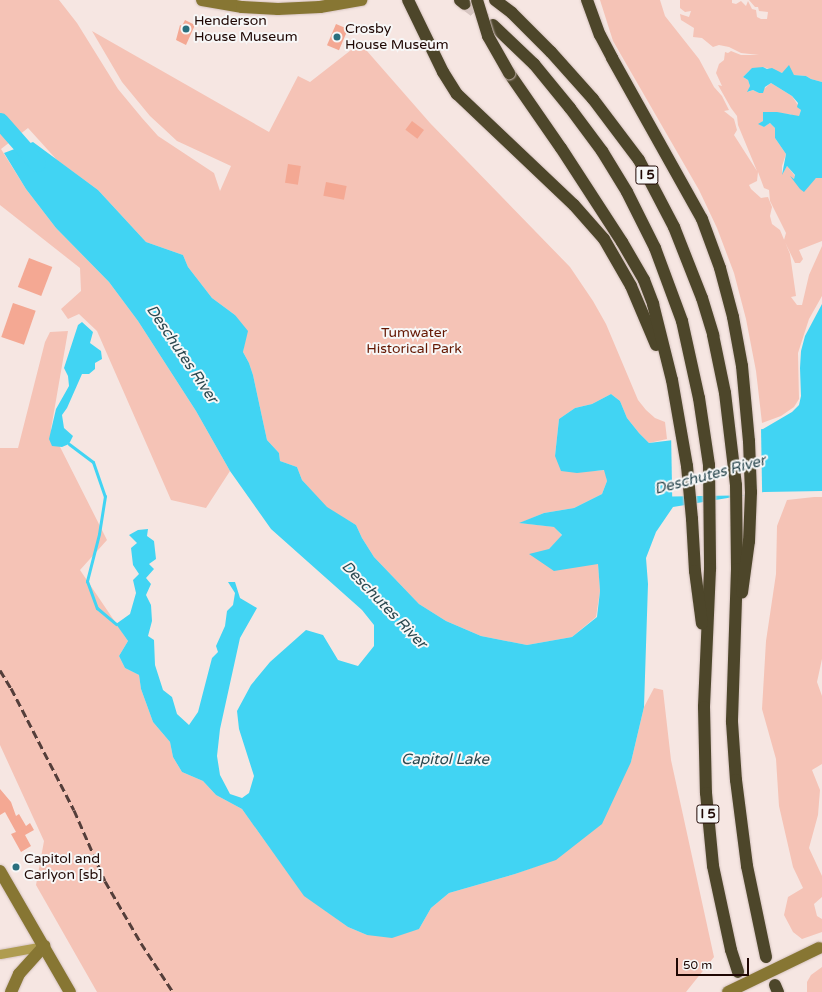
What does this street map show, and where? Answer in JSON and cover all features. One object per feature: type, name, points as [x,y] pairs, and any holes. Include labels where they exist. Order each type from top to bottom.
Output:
[{"type":"highway","points":[[408,0],[447,79],[457,94],[582,214],[604,239],[638,300],[656,345],[671,396],[677,402]]},
{"type":"highway","points":[[477,0],[488,36],[509,73],[561,148],[622,242],[644,280],[653,304],[677,402],[687,466],[695,571],[706,654]]},
{"type":"highway","name":"I 5","points":[[495,0],[537,39],[593,99],[638,160],[658,193],[674,227],[702,298],[713,335],[725,393],[736,485],[741,569],[733,658],[732,722],[736,780],[747,866],[766,957]]},
{"type":"highway","points":[[506,0],[537,39]]},
{"type":"highway","points":[[588,0],[600,35],[702,219],[720,268],[733,317],[745,390],[751,468],[741,569]]},
{"type":"highway","name":"I 5","points":[[493,25],[534,64],[570,108],[602,151],[627,192],[655,248],[682,320],[699,398],[709,465],[710,569],[706,654],[704,752],[713,866],[731,950],[738,972]]},
{"type":"main road","points":[[202,0],[242,7],[278,9],[320,7],[361,0]]},
{"type":"main road","points":[[0,871],[70,992]]},
{"type":"main road","points":[[11,992],[19,974],[44,946]]},
{"type":"main road","points":[[728,992],[820,947]]},
{"type":"street","points":[[0,954],[44,946]]},
{"type":"green space","name":"Tumwater Historical Park","points":[[0,0],[59,0],[77,23],[118,89],[142,118],[158,136],[214,173],[220,191],[231,166],[177,141],[150,116],[122,82],[92,31],[269,132],[298,76],[310,82],[360,43],[430,123],[570,267],[593,301],[606,324],[638,400],[655,418],[665,422],[667,439],[649,443],[627,418],[620,401],[611,394],[592,404],[575,408],[559,419],[555,456],[595,471],[605,470],[607,481],[602,494],[574,508],[544,513],[520,523],[555,527],[562,536],[549,549],[598,563],[600,591],[596,617],[572,637],[527,645],[481,636],[446,621],[419,604],[374,557],[356,525],[327,508],[302,480],[297,467],[280,461],[279,453],[267,440],[253,375],[243,352],[245,340],[235,315],[212,298],[188,267],[183,255],[146,242],[98,190],[57,160],[28,128],[1,149],[26,189],[56,228],[109,282],[138,321],[196,411],[230,471],[206,508],[171,500],[97,331],[79,314],[68,319],[61,309],[81,291],[80,268],[0,205]]},
{"type":"green space","points":[[600,0],[660,0],[665,16],[699,59],[714,87],[722,96],[729,110],[724,111],[734,119],[737,130],[734,135],[757,171],[738,125],[737,116],[718,85],[722,86],[716,73],[719,64],[724,60],[725,52],[728,53],[731,51],[741,55],[759,55],[741,53],[729,47],[719,45],[713,47],[702,38],[693,37],[694,28],[681,20],[680,14],[689,17],[691,11],[685,12],[680,8],[680,0],[732,0],[732,3],[736,4],[741,1],[746,6],[748,1],[752,9],[756,10],[757,17],[767,19],[768,12],[759,11],[758,7],[755,7],[749,0],[822,0],[822,82],[806,76],[794,75],[787,70],[782,73],[763,67],[749,71],[743,77],[748,80],[750,86],[748,92],[753,90],[759,93],[771,83],[792,96],[801,110],[799,116],[796,117],[790,114],[763,113],[763,121],[759,124],[764,127],[770,123],[775,128],[775,138],[786,154],[782,166],[782,174],[787,166],[795,176],[794,179],[792,178],[795,182],[810,183],[816,178],[822,178],[822,241],[799,250],[803,259],[800,263],[795,263],[785,243],[790,254],[796,296],[791,297],[797,305],[802,305],[809,275],[822,246],[822,296],[809,319],[798,353],[799,399],[794,407],[781,416],[762,423],[756,371],[746,319],[734,273],[717,228],[699,190],[613,41]],"holes":[[[758,172],[764,188],[769,190],[770,201],[786,233],[784,240],[780,230],[772,224],[770,216],[772,207],[768,197],[761,198],[751,189],[749,185],[757,181]]]},
{"type":"green space","points":[[68,331],[51,429],[107,540],[80,570],[128,641],[119,656],[125,668],[139,675],[141,689],[153,722],[170,742],[173,757],[182,772],[203,781],[216,795],[242,809],[304,895],[348,927],[367,935],[419,929],[431,908],[449,893],[515,874],[556,859],[631,762],[644,707],[654,688],[663,690],[671,760],[714,957],[686,992],[97,992],[36,885],[44,841],[0,745],[0,448],[18,448],[45,342],[50,332]]},
{"type":"green space","points":[[822,497],[822,659],[817,682],[822,696],[822,764],[812,770],[820,790],[818,815],[809,848],[822,876],[822,897],[814,904],[817,916],[822,919],[822,932],[802,939],[793,932],[784,915],[788,897],[803,888],[793,867],[779,806],[776,759],[762,709],[766,641],[776,574],[777,526],[787,500]]},
{"type":"green space","points":[[822,967],[822,992],[807,992],[807,982],[811,975]]},
{"type":"water","points":[[789,65],[794,75],[806,76],[822,82],[822,178],[816,178],[804,192],[790,176],[794,179],[795,175],[787,166],[782,175],[786,154],[775,138],[775,128],[770,123],[764,127],[758,124],[763,121],[763,112],[777,112],[799,116],[801,110],[797,107],[798,103],[792,96],[771,83],[765,87],[763,93],[753,90],[747,92],[750,86],[748,80],[743,77],[752,68],[772,68],[782,73]]},
{"type":"water","name":"Capitol Lake","points":[[33,142],[98,190],[146,242],[183,255],[188,267],[212,298],[235,315],[248,331],[243,352],[253,375],[267,440],[279,453],[280,461],[297,467],[302,480],[327,507],[356,525],[374,557],[419,604],[446,621],[481,636],[527,645],[572,637],[597,617],[600,591],[598,564],[554,571],[529,554],[549,549],[562,535],[554,527],[519,523],[544,513],[574,508],[602,494],[607,481],[604,470],[577,473],[561,471],[555,456],[559,419],[575,408],[592,404],[611,394],[620,401],[627,418],[649,443],[763,429],[792,412],[799,405],[801,396],[801,351],[805,336],[822,304],[822,491],[764,492],[673,507],[656,532],[646,558],[648,584],[644,707],[631,762],[602,824],[556,860],[515,874],[449,893],[431,908],[419,929],[392,938],[367,935],[348,927],[304,896],[242,809],[216,795],[203,781],[182,772],[173,757],[170,742],[153,722],[141,689],[139,675],[125,668],[119,656],[128,641],[116,624],[130,614],[136,593],[133,580],[139,574],[133,565],[131,548],[137,543],[129,535],[138,530],[148,529],[147,536],[154,541],[156,559],[149,564],[154,569],[146,578],[151,584],[146,595],[151,605],[152,621],[148,636],[154,640],[155,665],[163,690],[172,697],[177,714],[189,725],[198,712],[212,658],[218,652],[216,646],[225,626],[227,611],[233,605],[235,593],[228,582],[235,582],[240,598],[257,608],[240,638],[220,729],[217,756],[220,775],[230,794],[242,798],[249,793],[254,776],[239,729],[237,711],[251,685],[270,662],[306,630],[323,635],[338,660],[358,666],[374,646],[374,625],[362,610],[271,529],[230,471],[196,411],[138,321],[109,282],[56,228],[26,189],[4,153]]},
{"type":"water","points":[[82,322],[93,332],[90,343],[101,351],[102,359],[95,363],[95,369],[89,374],[82,374],[67,408],[62,415],[64,428],[73,436],[69,444],[62,447],[52,446],[49,439],[56,409],[69,386],[68,376],[64,368],[78,325]]},
{"type":"pier","points":[[761,428],[762,495],[672,497],[671,430]]},
{"type":"building","name":"Henderson House Museum","points":[[185,20],[195,25],[186,45],[176,40],[180,25],[182,26]]},
{"type":"building","name":"Crosby House Museum","points":[[336,24],[348,29],[339,50],[327,45]]},
{"type":"building","points":[[412,121],[424,130],[417,139],[405,130]]},
{"type":"building","points":[[288,164],[301,166],[298,185],[285,183]]},
{"type":"building","points":[[326,182],[347,186],[344,200],[323,196]]},
{"type":"building","points":[[29,258],[52,267],[41,296],[18,287]]},
{"type":"building","points":[[13,303],[36,311],[24,345],[1,337]]},
{"type":"building","points":[[0,789],[11,802],[16,816],[19,814],[26,826],[30,823],[34,830],[25,835],[31,846],[21,852],[11,834],[16,832],[5,812],[0,815]]},
{"type":"waterway","name":"Deschutes River","points":[[0,121],[37,163]]},
{"type":"waterway","points":[[69,444],[93,462],[105,496],[99,534],[87,581],[97,608],[116,624]]},
{"type":"tunnel","points":[[465,4],[486,20]]},
{"type":"railway","points":[[0,670],[11,688],[74,810],[105,881],[141,943],[173,992]]},
{"type":"place","name":"Henderson House Museum","points":[[186,29]]},
{"type":"place","name":"Crosby House Museum","points":[[337,37]]},
{"type":"place","name":"Capitol and Carlyon [sb]","points":[[16,867]]}]
